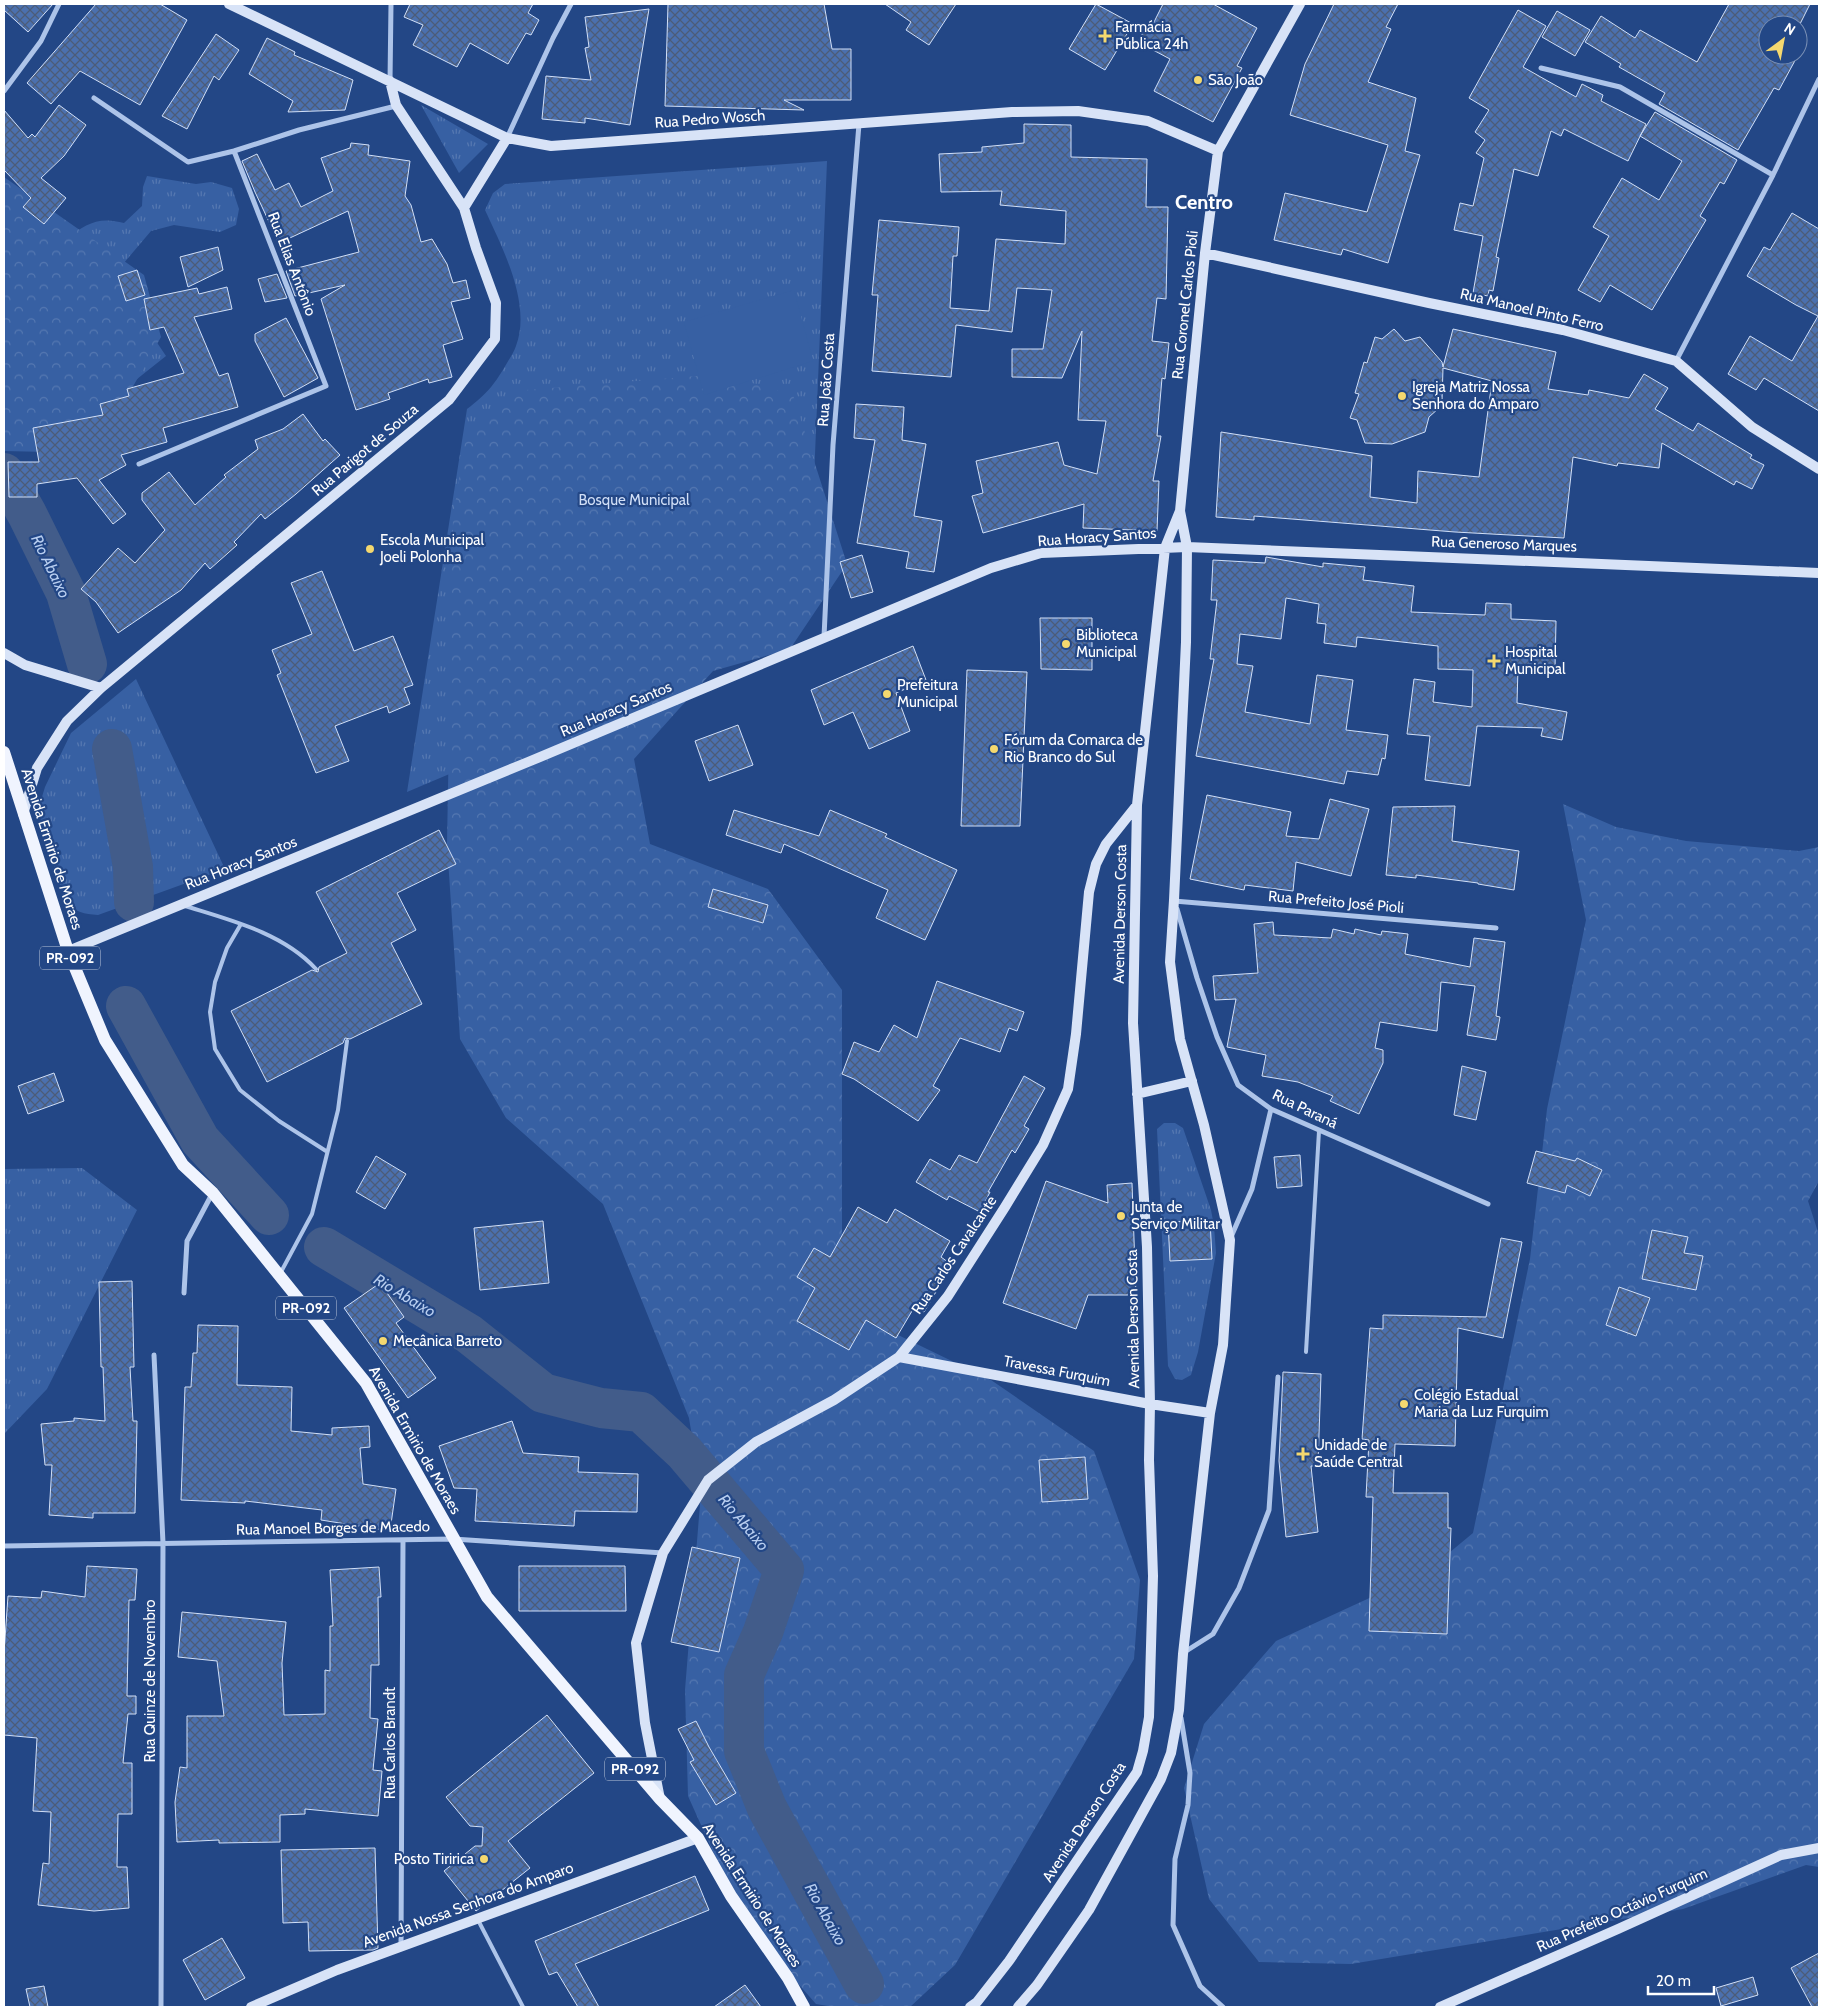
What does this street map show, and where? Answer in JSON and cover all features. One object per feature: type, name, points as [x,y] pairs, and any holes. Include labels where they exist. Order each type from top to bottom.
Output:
[{"type":"main road","name":"Avenida Ermirio de Moraes","points":[[4,752],[22,815],[68,951],[105,1040],[183,1165],[213,1193],[366,1383],[487,1597],[660,1799],[698,1838],[731,1896],[788,1978],[804,2007]]},
{"type":"street","points":[[4,91],[42,41],[59,4]]},
{"type":"street","name":"Rua Pedro Wosch","points":[[229,4],[300,40],[507,138],[551,146],[1012,112],[1078,111],[1148,121],[1218,151]]},
{"type":"street","points":[[390,81],[391,4]]},
{"type":"street","points":[[464,208],[507,138],[552,38],[571,4]]},
{"type":"street","name":"Rua Coronel Carlos Pioli","points":[[1165,548],[1180,511],[1205,253],[1218,151],[1300,4]]},
{"type":"street","points":[[1541,68],[1620,87],[1772,175]]},
{"type":"street","points":[[1676,360],[1772,175],[1819,79]]},
{"type":"street","name":"Rua Parigot de Souza","points":[[22,815],[37,768],[67,721],[101,688],[449,400],[495,339],[496,303],[464,208],[396,105],[390,81]]},
{"type":"street","points":[[94,98],[188,162],[234,151],[299,130],[396,105]]},
{"type":"street","name":"Rua João Costa","points":[[824,638],[834,445],[859,124]]},
{"type":"street","name":"Rua Elias Antônio","points":[[139,464],[326,386],[234,151]]},
{"type":"street","name":"Rua Manoel Pinto Ferro","points":[[1205,253],[1410,299],[1563,330],[1676,360],[1752,427],[1819,469]]},
{"type":"street","name":"Rua Coronel Carlos Pioli","points":[[1180,511],[1187,546]]},
{"type":"street","points":[[1018,2007],[1038,1985],[1089,1910],[1162,1779],[1171,1754],[1179,1710],[1183,1654],[1210,1413],[1223,1346],[1230,1240],[1204,1125],[1180,1040],[1170,962],[1186,642],[1187,546]]},
{"type":"street","name":"Rua Horacy Santos","points":[[68,951],[991,568],[1041,553],[1187,546]]},
{"type":"street","name":"Rua Generoso Marques","points":[[1187,546],[1819,573]]},
{"type":"street","name":"Avenida Derson Costa","points":[[970,2007],[1009,1961],[1137,1772],[1149,1716],[1153,1576],[1149,1460],[1150,1404],[1147,1247],[1133,1023],[1137,805],[1165,548]]},
{"type":"street","points":[[4,653],[25,665],[101,688]]},
{"type":"street","name":"Rua Carlos Cavalcante","points":[[660,1799],[645,1723],[636,1643],[663,1553],[708,1480],[756,1442],[834,1400],[899,1357],[948,1296],[1005,1207],[1043,1145],[1068,1088],[1076,1034],[1089,892],[1096,864],[1106,844],[1137,805]]},
{"type":"street","name":"Rua Prefeito José Pioli","points":[[1174,900],[1496,928]]},
{"type":"street","name":"Rua Paraná","points":[[1174,900],[1217,1037],[1238,1086],[1271,1109],[1488,1204]]},
{"type":"street","points":[[1137,1094],[1192,1081]]},
{"type":"street","points":[[1230,1240],[1252,1189],[1271,1109]]},
{"type":"street","points":[[184,1292],[187,1241],[213,1193]]},
{"type":"street","name":"Rua Quinze de Novembro","points":[[154,1355],[162,1543],[161,2007]]},
{"type":"street","name":"Travessa Furquim","points":[[899,1357],[1150,1404],[1210,1413]]},
{"type":"street","points":[[1183,1654],[1213,1634],[1239,1588],[1269,1510],[1278,1377]]},
{"type":"street","name":"Rua Manoel Borges de Macedo","points":[[4,1546],[453,1539],[663,1553]]},
{"type":"street","name":"Rua Carlos Brandt","points":[[401,1945],[403,1540]]},
{"type":"street","points":[[1179,1710],[1190,1773],[1188,1805],[1175,1859],[1173,1925],[1200,1986],[1223,2007]]},
{"type":"street","name":"Avenida Nossa Senhora do Amparo","points":[[251,2007],[401,1945],[698,1838]]},
{"type":"street","name":"Rua Prefeito Octávio Furquim","points":[[1440,2007],[1618,1929],[1781,1854],[1819,1848]]},
{"type":"lane","points":[[181,904],[241,924],[280,942],[305,956],[316,968]]},
{"type":"lane","points":[[241,924],[227,948],[215,982],[210,1012],[216,1049],[240,1090],[279,1121],[326,1151]]},
{"type":"lane","points":[[280,1275],[312,1214],[326,1151],[338,1110],[347,1041]]},
{"type":"lane","points":[[1306,1352],[1319,1131]]},
{"type":"lane","points":[[477,1918],[523,2007]]},
{"type":"green space","points":[[421,105],[488,144],[459,173]]},
{"type":"green space","name":"Bosque Municipal","points":[[827,161],[809,601],[803,624],[407,792],[467,409],[490,389],[514,350],[520,330],[518,294],[513,276],[485,210],[493,193],[505,184]]},
{"type":"green space","points":[[147,176],[196,184],[211,182],[232,188],[239,209],[236,225],[220,232],[174,225],[151,231],[123,264],[123,292],[166,356],[137,379],[25,419],[4,201],[66,239],[80,229],[99,221],[107,220],[124,223],[142,206],[143,187]]},
{"type":"green space","points":[[4,177],[144,275],[161,337],[114,420],[49,452],[4,451]]},
{"type":"green space","points":[[794,290],[813,361],[704,395],[684,322]]},
{"type":"green space","points":[[721,374],[793,395],[847,564],[790,649],[713,671],[634,759],[650,844],[768,889],[842,990],[842,1274],[863,1318],[991,1380],[1094,1451],[1140,1580],[1134,1659],[955,1965],[910,2007],[834,2007],[816,2004],[745,1923],[688,1796],[685,1690],[701,1492],[689,1418],[603,1204],[506,1118],[460,1039],[447,844],[453,517],[466,436],[514,391]]},
{"type":"green space","points":[[136,679],[225,869],[98,915],[84,913],[73,909],[65,903],[38,810],[45,787],[71,733]]},
{"type":"green space","points":[[1563,804],[1616,827],[1686,841],[1799,851],[1819,847],[1819,1181],[1808,1201],[1819,1235],[1819,1867],[1806,1865],[1683,1909],[1351,1964],[1259,1962],[1209,1899],[1184,1788],[1204,1724],[1276,1641],[1426,1572],[1473,1533],[1530,1259],[1547,1109],[1586,920]]},
{"type":"green space","points":[[1164,1123],[1175,1123],[1183,1128],[1211,1210],[1216,1253],[1198,1352],[1191,1375],[1182,1380],[1175,1379],[1168,1366],[1157,1129]]},
{"type":"green space","points":[[82,1168],[137,1210],[47,1389],[4,1434],[4,1169]]},
{"type":"building","points":[[4,4],[53,4],[28,32],[4,10]]},
{"type":"building","points":[[96,4],[160,4],[187,20],[140,105],[80,71],[51,104],[27,83]]},
{"type":"building","points":[[410,4],[533,4],[528,13],[539,20],[531,35],[526,33],[508,64],[470,43],[457,67],[413,45],[423,25],[404,17]]},
{"type":"building","points":[[668,4],[824,4],[832,49],[851,49],[851,100],[784,100],[804,110],[665,106]]},
{"type":"building","points":[[885,4],[956,4],[929,45],[906,30],[911,22]]},
{"type":"building","points":[[1096,4],[1133,24],[1105,70],[1069,49]]},
{"type":"building","points":[[1163,4],[1213,4],[1257,28],[1237,66],[1242,68],[1213,122],[1154,91],[1170,59],[1138,42],[1149,21],[1153,24]]},
{"type":"building","points":[[1334,4],[1398,4],[1386,27],[1391,29],[1368,82],[1416,98],[1405,151],[1420,155],[1388,263],[1343,249],[1341,255],[1274,240],[1285,193],[1367,212],[1388,145],[1290,115],[1305,64]]},
{"type":"building","points":[[1729,4],[1810,4],[1804,15],[1758,15],[1758,65],[1793,65],[1779,90],[1774,88],[1738,150],[1659,104],[1665,93],[1619,67],[1621,64],[1585,42],[1601,16],[1635,38],[1640,30],[1697,62]]},
{"type":"building","points":[[649,9],[630,125],[585,118],[585,123],[542,119],[546,76],[591,80],[585,48],[589,47],[585,17]]},
{"type":"building","points":[[1518,10],[1546,26],[1523,67],[1576,97],[1582,84],[1603,95],[1601,101],[1646,124],[1628,161],[1564,129],[1561,136],[1551,131],[1538,176],[1514,169],[1496,257],[1499,258],[1493,291],[1489,290],[1488,296],[1473,293],[1483,236],[1454,230],[1460,203],[1473,206],[1484,158],[1476,153],[1485,140],[1475,132],[1489,110],[1469,98]]},
{"type":"building","points":[[1557,11],[1590,30],[1575,56],[1542,37]]},
{"type":"building","points":[[216,34],[239,50],[219,80],[214,76],[187,129],[162,116]]},
{"type":"building","points":[[267,38],[295,52],[294,55],[353,80],[345,110],[288,112],[293,101],[249,74]]},
{"type":"building","points":[[59,105],[86,125],[64,156],[41,178],[66,198],[44,224],[23,207],[31,198],[4,170],[4,110],[28,138],[32,134],[35,137]]},
{"type":"building","points":[[1655,112],[1737,160],[1724,184],[1720,182],[1700,216],[1706,220],[1652,310],[1610,285],[1600,302],[1578,290],[1609,236],[1593,227],[1622,178],[1659,200],[1682,161],[1640,136]]},
{"type":"building","points":[[1024,124],[1071,125],[1071,157],[1147,159],[1146,207],[1168,207],[1166,299],[1157,298],[1152,341],[1169,343],[1165,379],[1162,378],[1157,436],[1161,436],[1153,481],[1159,481],[1157,531],[1083,528],[1084,504],[983,533],[972,496],[983,493],[976,461],[1058,442],[1064,465],[1097,474],[1106,421],[1078,420],[1082,331],[1062,378],[1012,377],[1012,349],[1043,349],[1052,290],[1017,288],[1012,332],[956,325],[951,377],[872,371],[878,295],[872,295],[879,220],[959,227],[957,256],[953,256],[950,308],[989,311],[996,239],[1065,244],[1066,211],[1000,205],[1002,191],[941,192],[939,154],[982,152],[982,147],[1024,143]]},
{"type":"building","points":[[351,143],[369,145],[368,155],[410,161],[405,196],[411,205],[421,242],[432,239],[447,264],[453,283],[466,280],[470,298],[451,302],[463,339],[443,345],[452,377],[429,383],[428,379],[388,393],[390,399],[356,410],[321,299],[345,285],[295,296],[286,271],[359,252],[348,211],[279,243],[242,161],[257,154],[275,190],[289,183],[301,207],[333,191],[321,158],[350,148]]},
{"type":"building","points":[[1792,213],[1819,229],[1819,411],[1764,378],[1756,390],[1728,374],[1750,336],[1792,361],[1818,316],[1747,276],[1764,247],[1770,250]]},
{"type":"building","points":[[218,247],[223,270],[188,287],[180,257]]},
{"type":"building","points":[[137,270],[145,295],[126,301],[118,276]]},
{"type":"building","points":[[277,274],[287,298],[265,302],[258,279]]},
{"type":"building","points":[[227,287],[232,309],[194,317],[219,376],[228,373],[238,407],[163,428],[167,442],[121,455],[126,465],[99,480],[126,514],[113,524],[77,478],[37,484],[37,497],[9,497],[8,462],[39,462],[33,428],[103,415],[100,404],[129,396],[127,389],[184,373],[164,327],[150,330],[144,299],[197,288],[199,294]]},
{"type":"building","points":[[286,318],[318,378],[284,397],[255,341],[255,334]]},
{"type":"building","points":[[1394,329],[1405,341],[1420,337],[1442,362],[1443,367],[1453,329],[1556,352],[1548,389],[1588,395],[1589,390],[1629,398],[1644,374],[1668,388],[1655,409],[1693,431],[1698,423],[1752,455],[1750,458],[1764,465],[1752,489],[1736,481],[1734,485],[1662,443],[1659,468],[1618,463],[1617,466],[1573,457],[1564,538],[1455,532],[1254,516],[1254,520],[1216,517],[1221,432],[1372,456],[1370,497],[1417,503],[1418,471],[1479,477],[1492,381],[1443,368],[1442,401],[1439,408],[1429,417],[1425,432],[1392,444],[1365,443],[1357,420],[1350,418],[1359,394],[1355,393],[1364,362],[1367,363],[1375,337],[1382,339]]},
{"type":"building","points":[[856,404],[904,407],[902,440],[926,444],[914,516],[942,521],[934,572],[906,568],[909,552],[857,543],[875,440],[854,438]]},
{"type":"building","points":[[303,414],[323,441],[325,439],[340,455],[265,519],[261,514],[234,542],[237,545],[210,569],[205,563],[181,590],[118,633],[96,602],[81,589],[118,548],[135,563],[165,530],[142,500],[142,493],[169,472],[195,505],[226,477],[224,475],[258,449],[255,440],[283,429]]},
{"type":"building","points":[[862,555],[873,592],[851,598],[840,562]]},
{"type":"building","points":[[1266,557],[1323,567],[1323,563],[1365,567],[1363,580],[1414,586],[1411,612],[1485,615],[1486,603],[1511,604],[1511,619],[1556,621],[1555,669],[1518,668],[1517,703],[1567,712],[1562,740],[1541,736],[1543,728],[1477,726],[1470,786],[1425,780],[1430,736],[1407,734],[1414,679],[1435,682],[1433,702],[1472,707],[1473,670],[1438,669],[1438,646],[1357,637],[1356,647],[1324,643],[1326,624],[1317,623],[1319,604],[1286,598],[1281,639],[1240,634],[1237,664],[1253,666],[1245,712],[1310,724],[1317,675],[1353,680],[1346,730],[1388,735],[1385,759],[1382,758],[1378,775],[1347,771],[1344,784],[1196,756],[1214,659],[1210,659],[1217,600],[1211,600],[1213,560],[1265,563]]},
{"type":"building","points":[[322,571],[354,651],[393,636],[413,685],[404,688],[410,704],[389,713],[387,706],[335,726],[349,761],[316,773],[277,675],[281,673],[272,650],[312,634],[291,583]]},
{"type":"building","name":"Biblioteca Municipal","points":[[1040,618],[1092,618],[1092,670],[1041,669]]},
{"type":"building","points":[[913,646],[926,680],[896,693],[910,731],[869,749],[853,712],[824,725],[811,690]]},
{"type":"building","name":"Fórum da Comarca de Rio Branco do Sul","points":[[967,670],[1027,672],[1020,826],[961,826]]},
{"type":"building","points":[[738,725],[753,765],[709,781],[695,741]]},
{"type":"building","points":[[1207,795],[1291,812],[1286,836],[1319,839],[1330,799],[1369,809],[1351,876],[1296,862],[1293,891],[1245,885],[1244,890],[1190,879]]},
{"type":"building","points":[[1455,806],[1452,841],[1519,851],[1514,890],[1416,875],[1416,878],[1386,875],[1393,807]]},
{"type":"building","points":[[734,810],[819,836],[830,810],[887,834],[885,837],[957,870],[925,940],[876,918],[888,890],[784,844],[781,853],[726,835]]},
{"type":"building","points":[[439,830],[456,864],[397,893],[416,930],[391,943],[422,1004],[350,1039],[345,1038],[343,1043],[267,1082],[231,1011],[312,970],[318,972],[319,967],[347,953],[316,892]]},
{"type":"building","points":[[713,889],[768,905],[763,923],[708,907]]},
{"type":"building","points":[[1273,922],[1274,935],[1331,938],[1333,929],[1354,934],[1355,929],[1381,935],[1382,931],[1408,934],[1405,954],[1470,967],[1474,938],[1505,942],[1496,1016],[1500,1017],[1496,1040],[1467,1035],[1475,986],[1441,982],[1437,1031],[1380,1022],[1375,1048],[1383,1050],[1383,1063],[1359,1114],[1330,1101],[1333,1096],[1298,1082],[1262,1076],[1266,1055],[1227,1047],[1236,999],[1215,1000],[1213,976],[1258,973],[1254,924]]},
{"type":"building","points":[[937,981],[1024,1012],[1017,1031],[1009,1028],[1000,1052],[960,1038],[933,1086],[940,1090],[918,1121],[854,1079],[842,1074],[854,1042],[879,1052],[894,1025],[917,1038]]},
{"type":"building","points":[[1462,1066],[1486,1072],[1476,1120],[1454,1115]]},
{"type":"building","points":[[54,1073],[64,1101],[28,1114],[18,1086]]},
{"type":"building","points":[[1024,1076],[1045,1088],[1024,1126],[1029,1129],[1015,1153],[1012,1150],[988,1192],[990,1192],[980,1212],[949,1196],[947,1200],[916,1182],[930,1159],[950,1170],[959,1155],[977,1163]]},
{"type":"building","points":[[1536,1151],[1575,1161],[1577,1158],[1602,1170],[1590,1196],[1567,1185],[1565,1193],[1527,1183]]},
{"type":"building","points":[[1300,1155],[1302,1186],[1277,1188],[1274,1157]]},
{"type":"building","points":[[376,1156],[406,1174],[385,1209],[356,1192]]},
{"type":"building","points":[[1046,1181],[1108,1203],[1107,1185],[1132,1183],[1136,1295],[1088,1295],[1076,1329],[1003,1303]]},
{"type":"building","points":[[858,1207],[887,1223],[895,1209],[950,1241],[941,1257],[952,1265],[924,1312],[915,1306],[896,1338],[866,1320],[849,1350],[797,1321],[815,1288],[797,1277],[814,1248],[830,1257]]},
{"type":"building","points":[[1210,1220],[1212,1259],[1170,1261],[1168,1222]]},
{"type":"building","points":[[543,1221],[549,1283],[480,1290],[474,1228]]},
{"type":"building","points":[[1652,1230],[1688,1237],[1684,1253],[1703,1256],[1696,1290],[1642,1279]]},
{"type":"building","points":[[1501,1238],[1522,1242],[1503,1338],[1458,1328],[1455,1446],[1395,1444],[1393,1493],[1448,1493],[1448,1528],[1451,1528],[1447,1634],[1369,1631],[1373,1497],[1366,1497],[1369,1440],[1362,1439],[1370,1328],[1383,1329],[1383,1315],[1486,1317]]},
{"type":"building","points":[[132,1281],[134,1367],[130,1367],[133,1421],[137,1421],[135,1513],[93,1513],[93,1518],[49,1515],[52,1465],[45,1465],[41,1424],[74,1421],[74,1418],[105,1421],[103,1367],[101,1367],[99,1282]]},
{"type":"building","points":[[380,1283],[404,1317],[396,1323],[436,1378],[408,1398],[344,1308]]},
{"type":"building","points":[[1619,1287],[1650,1298],[1636,1336],[1606,1325]]},
{"type":"building","points":[[198,1325],[238,1326],[237,1385],[292,1387],[291,1431],[332,1435],[332,1428],[369,1426],[370,1447],[360,1448],[363,1484],[396,1489],[390,1531],[321,1520],[322,1510],[245,1501],[245,1503],[181,1500],[185,1387],[191,1387],[193,1353],[197,1353]]},
{"type":"building","name":"Unidade de Saúde Central","points":[[1283,1372],[1321,1374],[1318,1466],[1311,1466],[1318,1532],[1286,1537],[1279,1461]]},
{"type":"building","points":[[512,1421],[523,1453],[579,1457],[578,1472],[638,1474],[637,1512],[575,1511],[574,1526],[475,1521],[477,1489],[454,1488],[439,1446]]},
{"type":"building","points":[[1085,1457],[1088,1499],[1042,1502],[1039,1460]]},
{"type":"building","points":[[692,1547],[740,1558],[719,1652],[671,1642]]},
{"type":"building","points":[[87,1566],[137,1569],[135,1600],[129,1600],[127,1696],[136,1696],[136,1714],[128,1714],[123,1763],[132,1763],[132,1814],[118,1814],[117,1867],[127,1867],[129,1908],[94,1911],[38,1905],[43,1863],[49,1864],[51,1812],[33,1811],[37,1738],[4,1735],[4,1653],[8,1596],[41,1598],[42,1591],[85,1597]]},
{"type":"building","points":[[519,1566],[625,1566],[626,1611],[519,1611]]},
{"type":"building","points":[[379,1567],[381,1597],[378,1597],[379,1665],[371,1665],[370,1718],[378,1719],[373,1770],[382,1771],[378,1816],[305,1809],[305,1814],[280,1815],[280,1842],[219,1843],[219,1840],[177,1842],[175,1802],[180,1767],[187,1768],[187,1716],[224,1716],[217,1661],[178,1657],[182,1612],[286,1622],[282,1663],[284,1715],[325,1714],[325,1670],[330,1671],[330,1626],[333,1626],[330,1570]]},
{"type":"building","points":[[547,1715],[594,1773],[508,1841],[530,1868],[476,1911],[444,1871],[475,1846],[482,1846],[483,1827],[470,1826],[446,1797]]},
{"type":"building","points":[[696,1721],[736,1793],[716,1805],[690,1762],[694,1760],[678,1729]]},
{"type":"building","points":[[375,1848],[378,1948],[373,1950],[309,1951],[308,1922],[283,1923],[281,1850]]},
{"type":"building","points":[[695,1876],[709,1910],[575,1964],[599,2007],[578,2007],[557,1972],[549,1975],[535,1941]]},
{"type":"building","points":[[222,1938],[245,1978],[205,2000],[183,1960]]},
{"type":"building","points":[[1819,1953],[1819,2007],[1812,2007],[1791,1968]]},
{"type":"building","points":[[1753,1977],[1758,1995],[1721,2006],[1716,1988]]},
{"type":"building","points":[[745,1985],[761,2007],[714,2007]]},
{"type":"building","points":[[44,1986],[48,2007],[30,2007],[26,1989]]},
{"type":"waterway","name":"Rio Abaixo","points":[[4,473],[27,514],[66,593],[87,664]]},
{"type":"waterway","name":"Rio Abaixo","points":[[112,749],[133,867],[134,902]]},
{"type":"waterway","name":"Rio Abaixo","points":[[126,1006],[200,1140],[269,1215]]},
{"type":"waterway","name":"Rio Abaixo","points":[[324,1247],[469,1334],[543,1393],[601,1408],[641,1412],[684,1452],[784,1570],[763,1632],[744,1675],[744,1751],[767,1808],[864,1984]]},
{"type":"place","name":"Farmácia Pública 24h","points":[[1105,36]]},
{"type":"place","name":"São João","points":[[1198,80]]},
{"type":"place","name":"Igreja Matriz Nossa Senhora do Amparo","points":[[1402,396]]},
{"type":"place","name":"Escola Municipal Joeli Polonha","points":[[370,549]]},
{"type":"place","name":"Biblioteca Municipal","points":[[1066,644]]},
{"type":"place","name":"Hospital Municipal","points":[[1494,661]]},
{"type":"place","name":"Prefeitura Municipal","points":[[887,694]]},
{"type":"place","name":"Fórum da Comarca de Rio Branco do Sul","points":[[994,749]]},
{"type":"place","name":"Junta de Serviço Militar","points":[[1121,1216]]},
{"type":"place","name":"Mecânica Barreto","points":[[383,1341]]},
{"type":"place","name":"Colégio Estadual Maria da Luz Furquim","points":[[1404,1404]]},
{"type":"place","name":"Unidade de Saúde Central","points":[[1303,1454]]},
{"type":"place","name":"Posto Tiririca","points":[[484,1859]]},
{"type":"district","name":"Centro","points":[[1204,202]]}]
